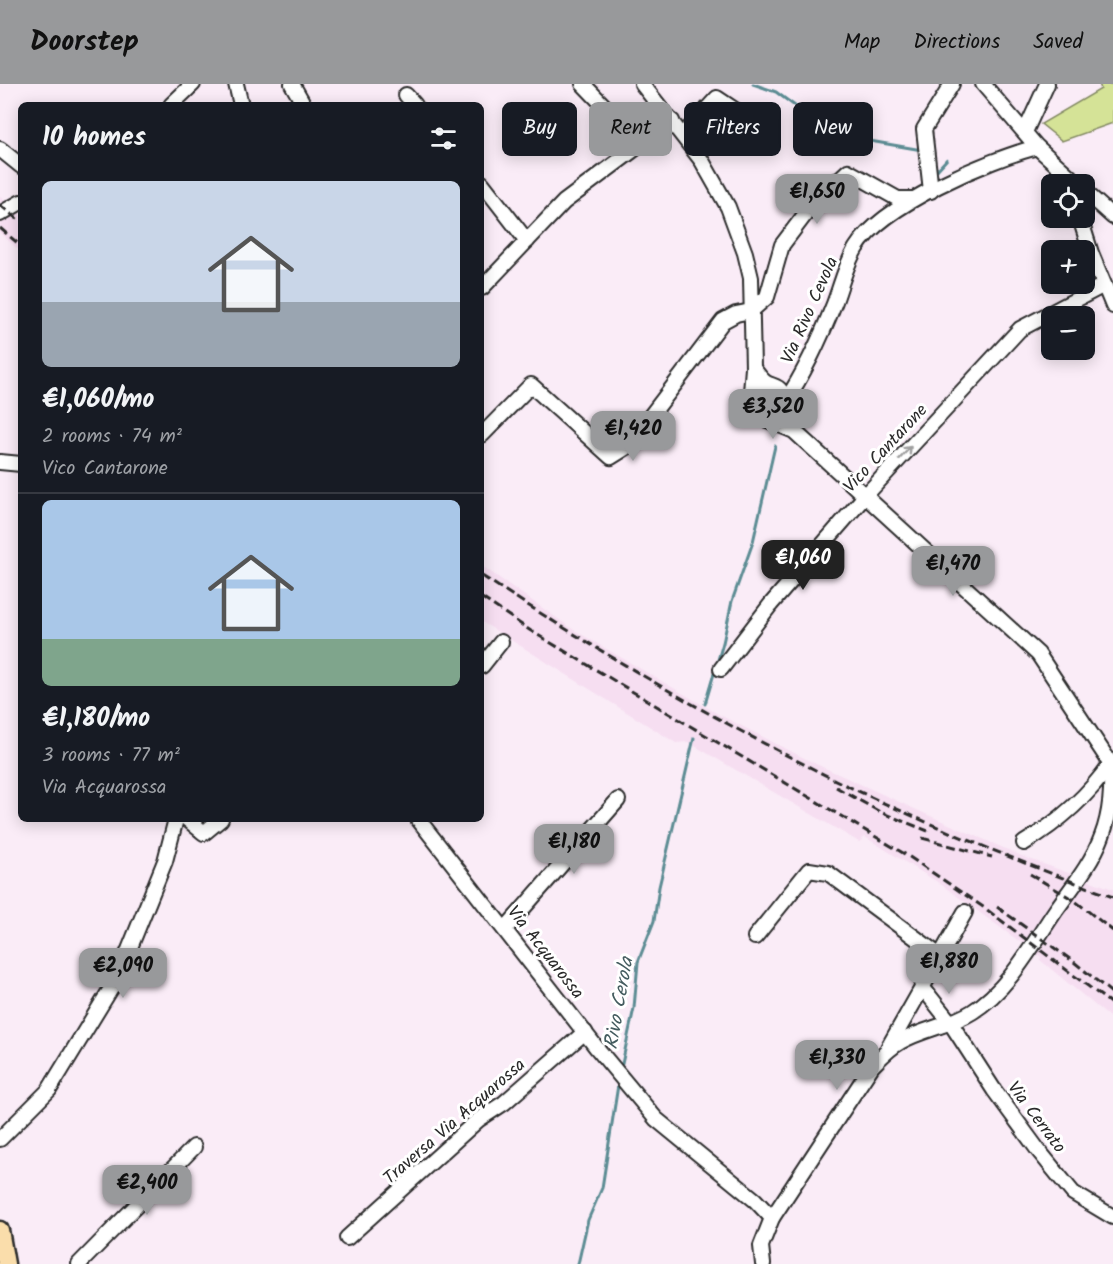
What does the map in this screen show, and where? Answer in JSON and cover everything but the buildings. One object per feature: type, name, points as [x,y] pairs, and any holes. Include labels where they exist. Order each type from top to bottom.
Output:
[{"type":"main road","points":[[0,1230],[6,1264]]},
{"type":"street","points":[[174,102],[193,84]]},
{"type":"street","points":[[236,84],[240,102]]},
{"type":"street","points":[[292,84],[302,102]]},
{"type":"street","points":[[584,84],[601,102]]},
{"type":"street","points":[[642,84],[657,102]]},
{"type":"street","points":[[930,191],[924,129],[952,84]]},
{"type":"street","points":[[983,84],[1038,147],[1067,174]]},
{"type":"street","points":[[1025,132],[1047,84]]},
{"type":"street","points":[[672,121],[702,161],[728,207],[745,253],[751,278],[753,368],[749,404],[751,409],[759,417],[794,431],[1038,654],[1112,763],[1110,809],[1092,859],[997,992],[969,1013],[901,1041],[887,1050]]},
{"type":"street","points":[[1038,147],[1056,174]]},
{"type":"street","name":"Via Rivo Cevola","points":[[784,404],[797,383],[830,315],[856,249],[872,229],[913,199],[1010,154],[1038,147]]},
{"type":"street","points":[[0,149],[18,164]]},
{"type":"street","points":[[484,286],[564,202],[625,156]]},
{"type":"street","points":[[484,433],[531,385],[611,457],[627,447],[723,321],[736,314],[751,311],[767,297],[782,245],[813,204],[848,171],[898,199],[913,199]]},
{"type":"street","points":[[484,186],[527,241]]},
{"type":"street","points":[[1095,201],[1113,217]]},
{"type":"street","points":[[0,214],[18,204]]},
{"type":"street","points":[[1084,228],[1113,306]]},
{"type":"street","name":"Vico Cantarone","points":[[721,669],[771,604],[865,496],[1020,329],[1104,285]]},
{"type":"street","points":[[753,368],[769,384],[781,391],[794,431]]},
{"type":"street","name":"Via Rivo Cevola","points":[[769,384],[797,383]]},
{"type":"street","points":[[751,392],[760,385],[769,384]]},
{"type":"street","points":[[765,419],[776,416],[784,404]]},
{"type":"street","points":[[0,462],[18,464]]},
{"type":"street","points":[[484,663],[501,642]]},
{"type":"street","points":[[1024,843],[1048,829],[1101,779],[1112,763]]},
{"type":"street","points":[[506,929],[618,800]]},
{"type":"street","points":[[0,1139],[49,1090],[118,977],[165,861],[175,822]]},
{"type":"street","points":[[191,822],[204,833],[217,822]]},
{"type":"street","name":"Via Acquarossa","points":[[420,822],[656,1119],[755,1200],[772,1218]]},
{"type":"street","points":[[754,937],[809,870],[828,873],[940,956]]},
{"type":"street","points":[[763,1264],[763,1238],[772,1218],[872,1066],[887,1050],[965,912]]},
{"type":"street","name":"Via Cerrato","points":[[923,988],[950,1022],[994,1090],[1073,1193],[1113,1217]]},
{"type":"street","name":"Traversa Via Acquarossa","points":[[347,1238],[478,1120],[504,1103],[585,1032]]},
{"type":"street","points":[[79,1264],[194,1147]]},
{"type":"shaded area","points":[[0,197],[18,212],[18,249],[0,233]]},
{"type":"shaded area","points":[[484,567],[574,630],[718,714],[816,764],[928,815],[1024,857],[1113,889],[1113,1020],[1040,960],[1041,957],[939,883],[865,837],[859,842],[688,742],[676,743],[484,623]]},
{"type":"green space","points":[[1099,84],[1113,84],[1113,123],[1062,141],[1041,124],[1101,89]]},
{"type":"waterway","points":[[753,84],[776,92],[803,112],[822,118],[845,134],[864,140],[922,150]]},
{"type":"waterway","name":"Rivo Cerola","points":[[937,170],[947,159]]},
{"type":"waterway","name":"Rivo Cerola","points":[[705,704],[723,643],[732,601],[753,542],[775,446]]},
{"type":"waterway","name":"Rivo Cerola","points":[[622,1064],[634,1008],[638,962],[654,921],[659,887],[694,738]]},
{"type":"waterway","name":"Rivo Cerola","points":[[578,1264],[588,1220],[602,1188],[618,1085]]},
{"type":"railway","points":[[0,205],[18,220]]},
{"type":"railway","points":[[0,228],[18,243]]},
{"type":"railway","points":[[484,577],[596,648],[752,737],[831,778],[950,832],[1113,897]]},
{"type":"railway","points":[[484,599],[531,631],[908,856],[986,909],[1113,1005]]},
{"type":"railway","points":[[836,787],[880,812],[928,831]]},
{"type":"railway","points":[[922,838],[992,857]]},
{"type":"railway","points":[[1030,874],[1074,900],[1113,931]]},
{"type":"railway","points":[[997,907],[1074,962],[1113,994]]}]
